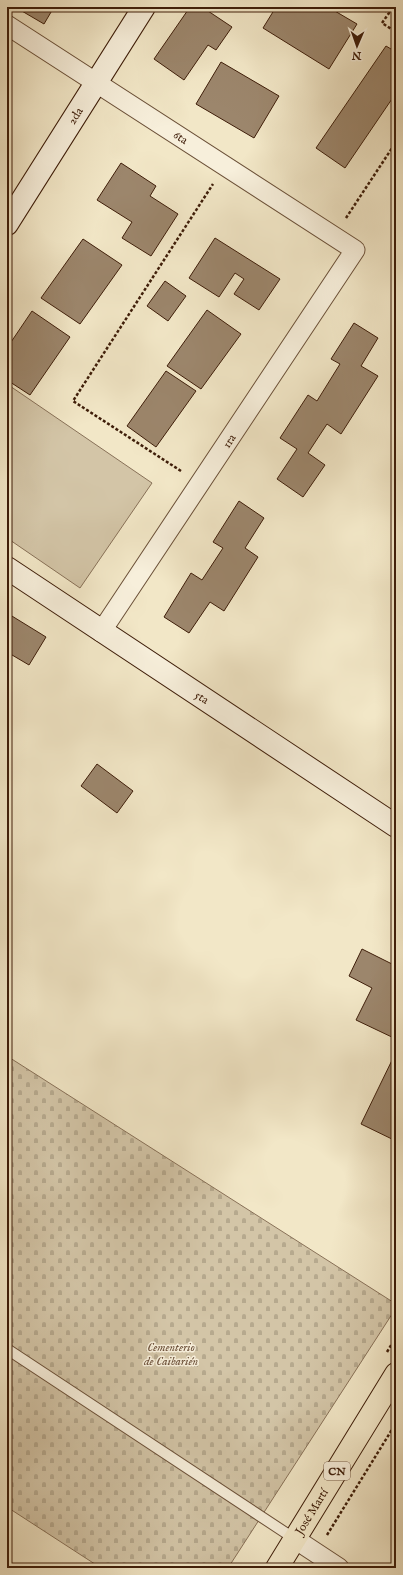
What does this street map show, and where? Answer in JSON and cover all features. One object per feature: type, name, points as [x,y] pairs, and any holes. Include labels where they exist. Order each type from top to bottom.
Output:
[{"type":"main road","name":"José Martí","points":[[277,1568],[396,1374]]},
{"type":"street","name":"2da","points":[[7,224],[95,82],[144,7]]},
{"type":"street","name":"6ta","points":[[7,26],[335,235],[355,250]]},
{"type":"street","name":"1ra","points":[[102,632],[355,250]]},
{"type":"street","name":"5ta","points":[[7,568],[396,826]]},
{"type":"street","points":[[295,1539],[339,1568]]},
{"type":"lane","points":[[7,1349],[295,1539]]},
{"type":"path","points":[[380,7],[389,13],[382,23],[396,32]]},
{"type":"path","points":[[335,235],[396,142]]},
{"type":"path","points":[[200,484],[74,401],[225,165]]},
{"type":"path","points":[[316,1553],[396,1423]]},
{"type":"green space","points":[[7,384],[152,483],[80,588],[7,538]]},
{"type":"green space","name":"Cementerio de Caibarién","points":[[7,1056],[396,1304],[396,1308],[228,1568],[101,1568],[7,1507]]},
{"type":"building","points":[[15,7],[54,7],[44,24]]},
{"type":"building","points":[[190,7],[202,7],[232,27],[216,50],[208,45],[184,80],[154,59]]},
{"type":"building","points":[[276,7],[328,7],[357,24],[329,69],[263,28]]},
{"type":"building","points":[[386,46],[396,52],[396,93],[345,168],[316,148]]},
{"type":"building","points":[[221,62],[279,96],[254,138],[196,104]]},
{"type":"building","points":[[121,163],[156,186],[150,196],[178,214],[151,256],[122,238],[132,222],[97,200]]},
{"type":"building","points":[[215,238],[280,279],[259,310],[234,294],[244,279],[235,273],[219,297],[189,278]]},
{"type":"building","points":[[83,239],[122,265],[80,324],[41,298]]},
{"type":"building","points":[[165,281],[186,296],[168,321],[147,306]]},
{"type":"building","points":[[207,310],[241,334],[201,389],[167,366]]},
{"type":"building","points":[[32,311],[70,337],[30,395],[7,380],[7,348]]},
{"type":"building","points":[[354,323],[378,338],[361,366],[378,376],[341,434],[327,424],[308,453],[325,465],[303,497],[277,479],[297,449],[280,438],[308,395],[317,401],[340,364],[331,359]]},
{"type":"building","points":[[166,371],[196,391],[156,447],[127,426]]},
{"type":"building","points":[[239,501],[264,518],[245,548],[258,557],[224,611],[210,602],[189,633],[164,617],[191,573],[202,580],[223,548],[213,542]]},
{"type":"building","points":[[7,613],[46,637],[29,665],[7,652]]},
{"type":"building","points":[[97,764],[133,791],[117,813],[81,786]]},
{"type":"building","points":[[362,949],[396,966],[396,1039],[356,1020],[372,988],[349,976]]},
{"type":"building","points":[[396,1052],[396,1141],[361,1124]]}]
